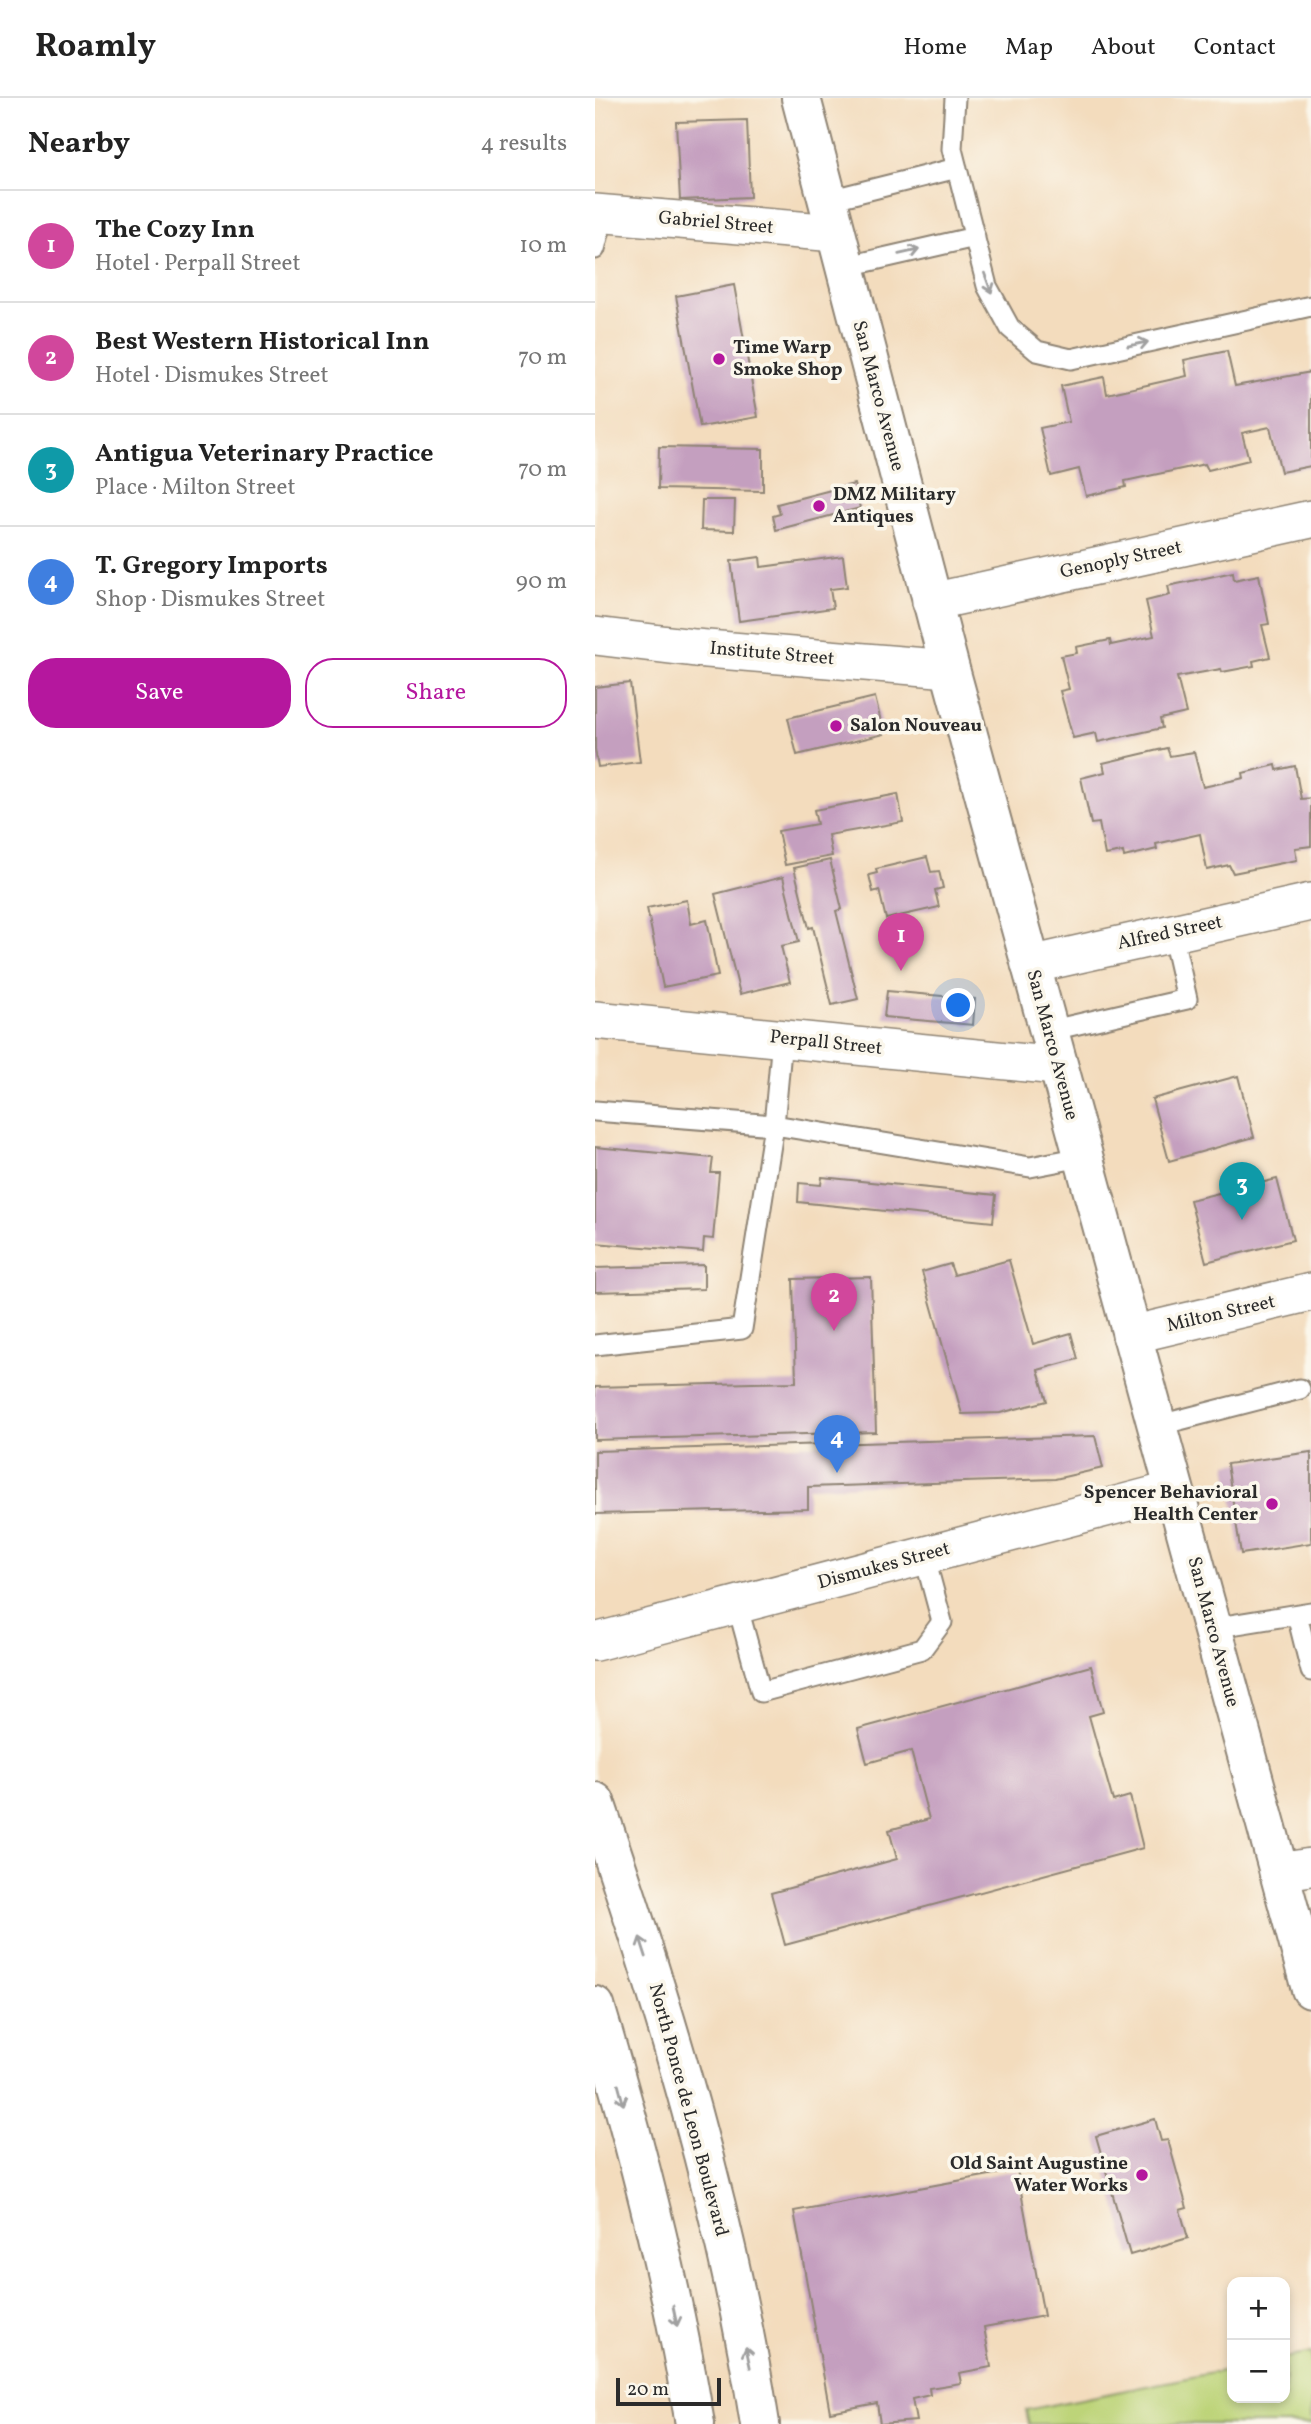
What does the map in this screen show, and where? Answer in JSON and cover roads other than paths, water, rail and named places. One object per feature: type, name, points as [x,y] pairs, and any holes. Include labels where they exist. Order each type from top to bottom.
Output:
[{"type":"main road","name":"San Marco Avenue","points":[[801,98],[932,602],[1212,1628],[1295,1869],[1311,1989]]},
{"type":"main road","name":"North Ponce de Leon Boulevard","points":[[595,1802],[667,2022],[699,2140],[751,2370],[760,2424]]},
{"type":"main road","points":[[595,2006],[643,2179],[674,2312],[695,2424]]},
{"type":"street","name":"Gabriel Street","points":[[600,213],[836,233]]},
{"type":"street","name":"Genoply Street","points":[[932,602],[1311,519]]},
{"type":"street","name":"Institute Street","points":[[595,636],[695,648],[950,669]]},
{"type":"street","name":"Alfred Street","points":[[1030,965],[1311,902]]},
{"type":"street","name":"Perpall Street","points":[[595,1020],[782,1039],[1052,1048]]},
{"type":"street","name":"Milton Street","points":[[1131,1335],[1311,1292]]},
{"type":"street","name":"Dismukes Street","points":[[595,1643],[1174,1490]]},
{"type":"lane","points":[[955,98],[952,149],[987,286],[1010,328],[1037,351],[1071,359],[1311,306]]},
{"type":"lane","points":[[836,233],[957,168]]},
{"type":"lane","points":[[595,249],[600,213]]},
{"type":"lane","points":[[836,233],[975,237]]},
{"type":"lane","points":[[1052,1048],[1188,999],[1172,933]]},
{"type":"lane","points":[[595,1345],[742,1329],[774,1125],[782,1039]]},
{"type":"lane","points":[[595,1111],[774,1125],[1030,1167],[1082,1157]]},
{"type":"lane","points":[[1156,1426],[1300,1389]]},
{"type":"lane","points":[[737,1605],[761,1692],[922,1649],[942,1622],[924,1555]]},
{"type":"lane","points":[[1212,1628],[1304,1614],[1311,1671]]},
{"type":"place","name":"Time Warp Smoke Shop","points":[[719,359]]},
{"type":"place","name":"DMZ Military Antiques","points":[[819,506]]},
{"type":"place","name":"Salon Nouveau","points":[[836,726]]},
{"type":"place","name":"The Cozy Inn","points":[[901,971]]},
{"type":"place","name":"Antigua Veterinary Practice","points":[[1242,1220]]},
{"type":"place","name":"Best Western Historical Inn","points":[[834,1331]]},
{"type":"place","name":"T. Gregory Imports","points":[[837,1473]]},
{"type":"place","name":"Spencer Behavioral Health Center","points":[[1272,1504]]},
{"type":"place","name":"Old Saint Augustine Water Works","points":[[1142,2175]]}]
